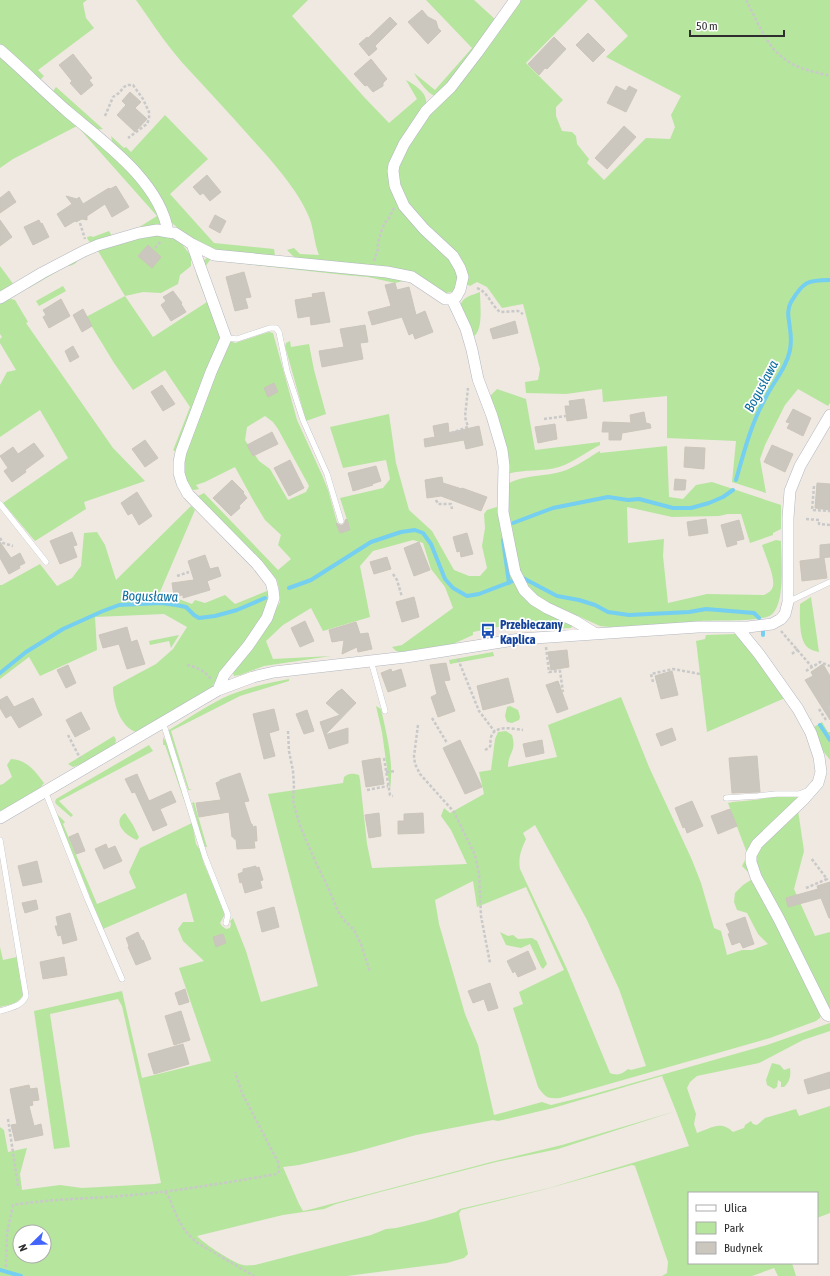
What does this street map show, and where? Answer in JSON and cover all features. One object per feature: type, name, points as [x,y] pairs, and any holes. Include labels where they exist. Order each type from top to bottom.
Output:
[{"type":"street","points":[[0,298],[42,273],[84,251],[98,245],[139,233],[157,230],[175,233],[192,244],[214,255],[387,272],[412,277],[445,299],[452,299],[456,297],[460,290],[463,277],[460,268],[452,256],[424,229],[401,202],[395,186],[393,171],[397,158],[404,144],[426,111],[450,87],[515,0]]},
{"type":"street","points":[[0,50],[68,112],[105,142],[139,176],[158,202],[167,225],[168,232]]},
{"type":"street","points":[[192,244],[226,338],[210,372],[185,439],[179,462],[179,473],[188,494],[242,547],[265,574],[271,582],[274,598],[271,608],[263,623],[248,646],[227,671],[218,690]]},
{"type":"street","points":[[452,299],[466,329],[478,379],[492,416],[502,450],[504,466],[503,512],[515,572],[524,590],[534,600],[575,621],[596,634]]},
{"type":"street","points":[[0,818],[218,690],[246,679],[274,672],[406,657],[544,636],[698,627],[748,627],[776,622],[785,614],[788,602],[788,518],[790,491],[800,466],[830,415]]},
{"type":"street","points":[[737,627],[759,654],[798,708],[815,744],[821,767],[821,776],[818,783],[757,844],[751,855],[751,862],[756,877],[779,919],[827,1016],[830,1016]]},
{"type":"lane","points":[[226,338],[237,339],[270,328],[276,328],[279,332],[287,370],[303,420],[327,474],[341,521]]},
{"type":"lane","points":[[0,504],[46,562]]},
{"type":"lane","points":[[788,602],[830,582]]},
{"type":"lane","points":[[371,661],[385,711]]},
{"type":"lane","points":[[163,722],[205,857],[228,915],[226,923]]},
{"type":"lane","points":[[726,798],[776,794],[799,794],[813,789]]},
{"type":"lane","points":[[45,791],[122,980]]},
{"type":"lane","points":[[0,840],[26,996],[21,1003],[0,1011]]},
{"type":"path","points":[[746,0],[766,38],[777,53],[797,67],[830,76]]},
{"type":"path","points":[[105,116],[113,97],[124,87],[133,85],[143,99],[149,112],[149,119],[147,124],[128,138]]},
{"type":"path","points":[[365,269],[373,263],[376,257],[380,234],[392,209],[401,202]]},
{"type":"path","points":[[80,222],[86,241]]},
{"type":"path","points":[[155,248],[161,241]]},
{"type":"path","points":[[477,288],[483,290],[496,309],[500,312],[518,311],[523,314]]},
{"type":"path","points":[[451,433],[468,427],[465,417],[468,388]]},
{"type":"path","points":[[544,419],[566,416]]},
{"type":"path","points":[[814,486],[812,510],[830,511]]},
{"type":"path","points":[[436,500],[438,504],[451,504],[452,509]]},
{"type":"path","points":[[806,519],[818,520],[819,524],[830,525]]},
{"type":"path","points":[[0,538],[3,543],[13,546]]},
{"type":"path","points":[[177,576],[189,572]]},
{"type":"path","points":[[393,574],[397,580],[402,597]]},
{"type":"path","points":[[776,622],[779,629],[798,649],[812,667]]},
{"type":"path","points":[[546,645],[549,672],[560,670],[564,692]]},
{"type":"path","points":[[792,654],[798,649]]},
{"type":"path","points":[[459,662],[479,710],[495,732]]},
{"type":"path","points":[[806,671],[820,662],[830,666]]},
{"type":"path","points":[[187,666],[196,667],[207,674],[218,690]]},
{"type":"path","points":[[653,682],[651,674],[673,669],[700,674]]},
{"type":"path","points":[[819,709],[826,720]]},
{"type":"path","points":[[432,718],[447,743]]},
{"type":"path","points":[[418,725],[414,756],[415,764],[420,774],[454,812],[475,855],[479,874],[481,916],[490,963]]},
{"type":"path","points":[[485,750],[490,747],[490,739],[495,732],[501,729],[523,730]]},
{"type":"path","points":[[288,731],[289,751],[293,771],[293,801],[300,826],[338,911],[358,937],[370,972]]},
{"type":"path","points":[[68,735],[79,757]]},
{"type":"path","points":[[384,758],[390,795],[393,796]]},
{"type":"path","points":[[386,772],[396,771]]},
{"type":"path","points":[[367,790],[388,786]]},
{"type":"path","points":[[806,888],[827,879],[812,858]]},
{"type":"path","points":[[6,1267],[7,1234],[13,1205],[38,1201],[165,1192],[277,1174],[279,1170],[278,1162],[242,1093],[235,1072]]},
{"type":"path","points":[[8,1119],[18,1186]]},
{"type":"path","points":[[165,1192],[168,1195],[178,1219],[185,1231],[196,1242],[254,1276]]},
{"type":"green space","points":[[0,0],[87,0],[83,3],[86,18],[94,28],[38,70],[44,76],[38,82],[0,47]]},
{"type":"green space","points":[[136,0],[308,0],[292,16],[389,123],[417,99],[406,80],[420,90],[425,96],[426,104],[403,138],[394,192],[451,258],[459,273],[456,289],[452,292],[446,293],[425,280],[296,259],[287,250],[294,248],[300,254],[319,255],[311,222],[298,196],[267,156],[175,54]]},
{"type":"green space","points":[[426,0],[474,0],[497,21],[452,81],[435,96],[420,83],[414,73],[435,90],[472,48]]},
{"type":"green space","points":[[520,0],[588,0],[526,63],[563,100],[556,107],[556,116],[562,131],[572,132],[576,136],[577,144],[589,159],[587,163],[604,180],[646,138],[670,139],[675,127],[671,115],[681,96],[606,57],[628,36],[594,0],[830,0],[830,403],[828,406],[798,389],[785,405],[765,445],[760,459],[766,493],[732,482],[736,441],[667,438],[667,396],[603,402],[602,389],[566,394],[526,393],[525,382],[538,380],[540,369],[523,304],[502,308],[487,287],[477,282],[470,286],[466,284],[467,278],[405,203],[398,187],[397,167],[415,132]]},
{"type":"green space","points":[[0,57],[79,125],[131,174],[154,202],[161,220],[160,224],[133,231],[157,216],[77,126],[13,159],[0,168]]},
{"type":"green space","points":[[56,87],[103,129],[93,130],[51,94]]},
{"type":"green space","points":[[165,115],[208,159],[170,194],[214,243],[274,249],[275,255],[273,257],[214,252],[181,231],[171,222],[162,200],[113,146],[111,136],[124,148],[126,147],[131,152]]},
{"type":"green space","points":[[109,231],[112,236],[92,244],[88,240],[87,237],[93,237]]},
{"type":"green space","points":[[169,234],[182,244],[191,256],[191,266],[180,275],[178,284],[161,293],[143,292],[125,296],[98,251],[78,260],[76,263],[67,266],[27,289],[31,284],[76,259],[141,235]]},
{"type":"green space","points":[[207,258],[367,272],[404,281],[395,283],[368,277],[210,260],[205,267],[204,260]]},
{"type":"green space","points":[[0,266],[14,285],[0,296]]},
{"type":"green space","points":[[196,274],[202,281],[221,336],[176,452],[173,450],[190,407],[165,370],[133,390],[114,363],[86,317],[125,296],[153,337],[207,302]]},
{"type":"green space","points":[[63,286],[66,291],[39,306],[36,301]]},
{"type":"green space","points":[[480,292],[480,324],[476,334],[472,337],[460,306],[465,298]]},
{"type":"green space","points":[[8,298],[15,300],[28,322],[26,323],[113,448],[145,481],[84,502],[86,509],[35,541],[3,503],[68,458],[40,410],[0,437],[0,385],[7,372],[16,370],[0,343],[0,339],[2,337],[0,334],[0,303]]},
{"type":"green space","points":[[269,332],[273,333],[297,420],[328,490],[340,533],[350,529],[340,498],[383,488],[390,479],[386,460],[343,468],[330,427],[389,414],[396,463],[409,510],[432,531],[454,570],[469,576],[480,576],[487,568],[482,546],[485,528],[484,514],[487,510],[500,506],[516,583],[572,626],[571,628],[547,629],[547,625],[530,627],[503,626],[473,632],[473,635],[453,644],[400,652],[396,651],[392,647],[402,645],[453,608],[445,587],[431,569],[423,543],[413,540],[373,551],[360,566],[370,617],[323,631],[311,608],[283,625],[266,641],[273,659],[331,656],[264,666],[234,676],[233,673],[280,602],[279,588],[277,580],[262,562],[198,499],[198,496],[204,493],[278,570],[291,559],[278,545],[281,535],[265,520],[235,467],[196,485],[199,489],[194,490],[190,489],[184,476],[183,460],[207,392],[231,341],[235,343]],"holes":[[[265,416],[273,422],[309,486],[306,492],[288,500],[270,469],[259,461],[245,440],[247,427]]]},
{"type":"green space","points":[[290,341],[291,347],[309,344],[314,370],[326,414],[306,421],[285,346],[286,343]]},
{"type":"green space","points":[[497,389],[526,399],[535,450],[600,442],[600,445],[559,467],[547,470],[507,474],[491,401],[491,395]]},
{"type":"green space","points":[[667,446],[669,497],[683,499],[696,485],[712,482],[781,505],[781,529],[773,533],[773,535],[750,543],[741,514],[672,517],[627,507],[628,543],[664,539],[663,556],[668,603],[707,594],[764,595],[770,592],[773,582],[771,571],[762,545],[776,540],[781,541],[781,591],[776,609],[771,615],[759,619],[749,620],[701,621],[609,627],[600,626],[547,602],[534,594],[524,584],[519,574],[509,524],[507,484],[526,478],[562,472],[579,464],[600,451],[600,453]]},
{"type":"green space","points":[[191,506],[195,510],[160,592],[192,604],[195,600],[205,603],[225,595],[235,604],[267,591],[268,596],[264,612],[259,623],[212,687],[136,732],[130,729],[122,720],[114,700],[113,687],[156,664],[173,649],[187,627],[164,614],[95,617],[97,650],[40,676],[29,657],[0,679],[0,585],[40,564],[57,586],[72,578],[81,566],[84,533],[97,532],[105,545],[116,580]]},
{"type":"green space","points":[[811,597],[819,652],[811,650],[806,646],[800,629],[800,604]]},
{"type":"green space","points":[[737,634],[785,698],[707,732],[696,641],[705,639],[706,635]]},
{"type":"green space","points":[[179,635],[171,648],[169,641],[150,645],[149,641]]},
{"type":"green space","points":[[493,652],[494,656],[450,664],[449,660]]},
{"type":"green space","points":[[289,679],[289,681],[240,696],[171,731],[189,789],[192,790],[188,790],[169,730],[231,694],[256,686]]},
{"type":"green space","points":[[621,697],[649,767],[692,860],[701,883],[714,928],[721,931],[727,955],[742,950],[752,950],[768,944],[758,934],[747,913],[737,910],[734,902],[735,893],[743,885],[754,878],[821,1014],[820,1018],[816,1021],[770,1038],[560,1098],[549,1098],[538,1087],[513,1008],[523,1004],[519,992],[564,970],[526,887],[477,907],[473,881],[435,900],[439,924],[465,1014],[478,1045],[494,1115],[542,1102],[551,1105],[587,1096],[767,1045],[830,1023],[830,1031],[803,1040],[759,1063],[697,1076],[690,1082],[687,1088],[696,1114],[694,1124],[697,1133],[716,1126],[724,1126],[733,1132],[744,1128],[745,1125],[751,1121],[753,1124],[757,1125],[765,1118],[796,1109],[799,1116],[830,1106],[830,1213],[818,1218],[818,1192],[688,1192],[688,1264],[792,1264],[796,1276],[778,1276],[774,1268],[752,1276],[662,1276],[667,1273],[668,1262],[635,1166],[632,1165],[546,1189],[461,1210],[459,1214],[468,1254],[464,1258],[447,1263],[347,1276],[0,1276],[0,1127],[4,1130],[8,1152],[27,1148],[20,1174],[22,1190],[60,1185],[82,1188],[161,1183],[122,1006],[118,999],[50,1014],[70,1147],[54,1149],[34,1011],[122,991],[142,1078],[211,1061],[179,968],[204,961],[183,941],[178,929],[183,922],[194,922],[186,893],[103,929],[56,813],[65,822],[63,824],[97,904],[136,888],[129,872],[140,848],[192,823],[196,844],[200,850],[204,864],[224,910],[224,916],[220,923],[226,929],[230,928],[230,921],[233,918],[246,951],[261,1002],[318,986],[268,794],[343,783],[344,777],[349,774],[359,775],[367,844],[372,868],[467,864],[451,830],[441,816],[444,808],[450,813],[484,794],[479,772],[491,770],[495,739],[498,732],[506,731],[512,735],[513,749],[509,758],[508,767],[557,757],[548,725]],"holes":[[[535,825],[587,920],[619,989],[646,1066],[631,1070],[628,1069],[620,1074],[610,1073],[567,969],[520,869],[520,854],[526,839],[523,833]],[[662,1076],[676,1111],[562,1145],[303,1211],[283,1167],[299,1165],[355,1152],[416,1135],[493,1120],[498,1121],[553,1108]],[[676,1111],[689,1146],[549,1188],[460,1209],[456,1212],[426,1221],[386,1229],[371,1235],[255,1265],[239,1264],[212,1248],[197,1236],[283,1215],[324,1209],[336,1204],[496,1162],[558,1149]]]},
{"type":"green space","points":[[376,706],[381,709],[386,729],[391,769],[390,790],[382,732]]},
{"type":"green space","points":[[510,706],[518,710],[520,717],[519,720],[512,723],[507,722],[505,716],[507,707]]},
{"type":"green space","points":[[812,716],[811,721],[814,727],[822,722],[828,732],[830,732],[830,760],[820,747],[810,722]]},
{"type":"green space","points":[[114,736],[116,740],[115,744],[84,763],[73,767],[68,764]]},
{"type":"green space","points":[[163,737],[167,743],[192,823],[165,745],[163,745]]},
{"type":"green space","points":[[149,745],[153,751],[59,801],[73,815],[71,817],[56,804],[56,799]]},
{"type":"green space","points":[[11,759],[22,761],[34,770],[44,783],[40,788],[0,812],[0,785],[12,777],[7,765]]},
{"type":"green space","points":[[773,797],[802,797],[755,841],[751,872],[748,872],[742,866],[747,853],[728,803]]},
{"type":"green space","points":[[194,802],[207,847],[204,847],[192,803]]},
{"type":"green space","points":[[798,810],[804,851],[794,889],[815,936],[830,932],[830,1013],[756,869],[756,850]]},
{"type":"green space","points":[[125,813],[139,837],[137,840],[125,832],[120,824],[119,820]]},
{"type":"green space","points":[[500,932],[508,936],[513,935],[518,939],[532,938],[537,941],[547,964],[543,969],[541,967],[530,944],[521,948],[506,945]]},
{"type":"green space","points":[[0,947],[3,960],[17,957],[23,994],[17,1002],[0,1007]]},
{"type":"green space","points":[[772,1063],[780,1065],[784,1070],[790,1068],[790,1078],[784,1087],[781,1087],[781,1082],[778,1080],[777,1087],[774,1089],[767,1085],[766,1080]]},
{"type":"building","points":[[422,10],[428,17],[436,21],[438,28],[441,31],[428,44],[408,22]]},
{"type":"building","points":[[390,17],[397,24],[375,46],[377,49],[369,56],[359,44],[367,37],[368,38]]},
{"type":"building","points":[[588,33],[605,50],[593,62],[576,45]]},
{"type":"building","points":[[554,37],[566,49],[547,69],[545,68],[539,75],[528,64]]},
{"type":"building","points":[[73,54],[92,78],[89,80],[93,85],[81,95],[70,83],[72,81],[59,65]]},
{"type":"building","points":[[371,59],[387,79],[383,83],[383,86],[373,92],[354,74]]},
{"type":"building","points":[[616,86],[626,91],[629,86],[637,90],[626,112],[607,103]]},
{"type":"building","points":[[130,92],[141,102],[135,108],[147,119],[135,132],[117,115],[126,105],[122,101]]},
{"type":"building","points":[[624,126],[636,137],[607,169],[595,158]]},
{"type":"building","points":[[207,175],[221,192],[210,201],[203,193],[200,195],[193,187]]},
{"type":"building","points":[[116,186],[129,207],[112,217],[105,204],[87,216],[87,220],[82,219],[76,222],[75,221],[65,227],[57,214],[72,204],[66,196],[77,199],[79,197],[83,204],[109,188],[110,189]]},
{"type":"building","points":[[9,191],[16,202],[0,213],[0,198]]},
{"type":"building","points":[[215,215],[226,221],[220,233],[209,227]]},
{"type":"building","points":[[0,220],[12,237],[0,246]]},
{"type":"building","points":[[39,220],[49,237],[33,245],[24,227]]},
{"type":"building","points":[[148,245],[161,257],[152,268],[138,256]]},
{"type":"building","points":[[244,272],[251,297],[245,298],[248,308],[235,311],[226,277]]},
{"type":"building","points":[[395,283],[397,290],[409,287],[416,315],[425,311],[433,332],[415,339],[413,333],[409,335],[402,317],[372,325],[368,312],[391,306],[385,285]]},
{"type":"building","points":[[173,291],[182,303],[181,304],[186,312],[171,321],[161,305],[166,301],[163,297]]},
{"type":"building","points":[[324,292],[330,322],[311,325],[310,316],[298,318],[295,300],[313,297],[312,294]]},
{"type":"building","points":[[61,299],[70,316],[49,328],[43,317],[46,315],[43,310]]},
{"type":"building","points":[[83,309],[92,326],[82,332],[73,315]]},
{"type":"building","points":[[515,321],[518,333],[493,339],[490,329]]},
{"type":"building","points":[[365,325],[368,342],[360,343],[363,359],[322,367],[319,351],[344,347],[340,329]]},
{"type":"building","points":[[73,346],[79,357],[70,362],[65,351]]},
{"type":"building","points":[[274,383],[278,392],[268,397],[264,388]]},
{"type":"building","points":[[162,385],[175,404],[163,411],[151,392]]},
{"type":"building","points":[[584,399],[587,418],[567,421],[565,406],[570,406],[569,401]]},
{"type":"building","points":[[793,409],[811,418],[803,436],[787,428],[790,423],[786,422]]},
{"type":"building","points":[[644,412],[646,423],[650,424],[651,428],[622,433],[621,440],[609,440],[609,432],[602,432],[603,422],[631,423],[630,415]]},
{"type":"building","points":[[448,423],[449,433],[479,426],[483,445],[466,449],[464,440],[425,447],[424,439],[435,437],[433,426]]},
{"type":"building","points":[[555,424],[557,439],[538,443],[535,427]]},
{"type":"building","points":[[272,432],[278,444],[253,456],[247,445]]},
{"type":"building","points":[[145,440],[158,458],[145,467],[132,449]]},
{"type":"building","points":[[34,443],[44,456],[12,482],[4,471],[8,468],[0,456],[13,447],[18,454]]},
{"type":"building","points":[[772,445],[793,454],[785,472],[764,462]]},
{"type":"building","points":[[685,447],[705,448],[704,469],[684,467]]},
{"type":"building","points":[[290,460],[304,488],[289,496],[274,468]]},
{"type":"building","points":[[376,466],[381,481],[353,491],[348,473]]},
{"type":"building","points":[[442,477],[443,483],[487,497],[481,511],[441,496],[427,498],[425,480]]},
{"type":"building","points":[[675,479],[686,480],[685,490],[674,490]]},
{"type":"building","points":[[232,480],[244,492],[243,493],[247,498],[239,506],[240,508],[231,516],[213,498]]},
{"type":"building","points":[[817,483],[830,484],[830,510],[815,508]]},
{"type":"building","points":[[137,492],[152,516],[139,525],[132,513],[128,515],[121,503]]},
{"type":"building","points":[[347,519],[350,530],[340,533],[336,523],[343,525]]},
{"type":"building","points":[[706,519],[708,533],[689,536],[687,522]]},
{"type":"building","points":[[739,520],[744,539],[736,541],[737,544],[727,547],[721,525]]},
{"type":"building","points":[[72,532],[77,545],[73,546],[77,557],[60,564],[50,541]]},
{"type":"building","points":[[467,533],[473,554],[461,557],[460,551],[457,552],[453,537]]},
{"type":"building","points":[[0,542],[11,558],[20,553],[25,563],[19,566],[20,568],[9,574],[0,558]]},
{"type":"building","points":[[419,542],[430,570],[414,576],[404,548]]},
{"type":"building","points":[[830,544],[830,557],[820,558],[820,545]]},
{"type":"building","points":[[205,555],[210,569],[218,567],[221,576],[207,581],[210,590],[183,598],[183,595],[174,596],[172,583],[194,580],[188,561]]},
{"type":"building","points":[[387,557],[391,569],[374,574],[370,562]]},
{"type":"building","points":[[824,558],[827,578],[802,581],[800,561]]},
{"type":"building","points":[[414,597],[419,617],[402,622],[396,602]]},
{"type":"building","points":[[305,621],[314,641],[300,647],[291,628]]},
{"type":"building","points":[[356,622],[360,634],[368,633],[372,649],[358,652],[357,647],[342,654],[344,640],[332,642],[329,630]]},
{"type":"building","points":[[127,627],[131,642],[137,640],[145,664],[127,669],[119,644],[103,648],[99,635]]},
{"type":"building","points":[[567,650],[569,667],[551,670],[548,652]]},
{"type":"building","points":[[446,663],[450,680],[444,681],[455,711],[438,717],[431,697],[437,694],[430,665]]},
{"type":"building","points":[[823,664],[830,676],[830,720],[805,680],[813,676],[811,672]]},
{"type":"building","points":[[68,665],[76,683],[66,688],[57,670]]},
{"type":"building","points":[[391,669],[392,672],[401,669],[406,686],[388,692],[381,673]]},
{"type":"building","points":[[672,671],[678,695],[661,699],[655,676]]},
{"type":"building","points":[[508,678],[514,702],[483,710],[477,686]]},
{"type":"building","points":[[558,681],[568,709],[557,713],[546,685]]},
{"type":"building","points":[[342,689],[356,703],[325,735],[348,728],[348,743],[329,749],[320,722],[340,715],[326,703]]},
{"type":"building","points":[[7,696],[14,707],[33,698],[42,715],[19,728],[11,715],[6,718],[0,708],[0,700]]},
{"type":"building","points":[[274,709],[279,730],[269,733],[275,756],[264,759],[253,714]]},
{"type":"building","points":[[307,710],[314,731],[304,734],[296,714]]},
{"type":"building","points":[[81,712],[90,729],[75,737],[66,720]]},
{"type":"building","points":[[672,728],[676,740],[661,746],[656,734]]},
{"type":"building","points":[[460,740],[482,787],[465,794],[443,748]]},
{"type":"building","points":[[542,740],[544,753],[526,757],[523,744]]},
{"type":"building","points":[[757,756],[760,792],[732,793],[729,758]]},
{"type":"building","points":[[380,758],[384,784],[366,787],[362,761]]},
{"type":"building","points":[[240,773],[249,801],[244,802],[251,824],[253,827],[256,826],[257,841],[254,841],[255,848],[237,849],[236,839],[232,837],[229,812],[199,817],[196,803],[221,800],[216,783],[220,780]]},
{"type":"building","points":[[137,774],[149,801],[171,791],[176,802],[160,809],[167,825],[153,831],[135,792],[132,793],[125,779]]},
{"type":"building","points":[[692,801],[703,826],[687,833],[685,827],[683,828],[675,808]]},
{"type":"building","points":[[730,809],[737,826],[718,834],[711,816]]},
{"type":"building","points":[[379,813],[381,836],[369,838],[365,815]]},
{"type":"building","points":[[423,813],[424,833],[398,834],[398,821],[404,821],[404,814]]},
{"type":"building","points":[[78,833],[85,851],[76,854],[69,837]]},
{"type":"building","points":[[106,844],[108,849],[115,846],[122,861],[104,869],[95,849]]},
{"type":"building","points":[[37,861],[42,882],[23,886],[18,866]]},
{"type":"building","points":[[256,866],[256,868],[259,867],[263,880],[260,881],[262,888],[245,893],[242,882],[240,883],[238,874],[243,872],[243,869]]},
{"type":"building","points":[[830,882],[830,918],[821,898],[788,907],[786,898],[818,889],[817,886]]},
{"type":"building","points":[[36,900],[38,909],[25,913],[22,903]]},
{"type":"building","points":[[274,907],[279,927],[262,932],[257,912]]},
{"type":"building","points":[[70,913],[77,940],[63,944],[61,935],[58,936],[55,926],[58,926],[56,917]]},
{"type":"building","points":[[745,917],[754,944],[743,948],[740,942],[732,945],[728,934],[730,933],[726,924]]},
{"type":"building","points":[[138,932],[151,959],[136,965],[128,947],[126,938]]},
{"type":"building","points":[[223,934],[226,943],[216,947],[213,937]]},
{"type":"building","points":[[528,951],[536,969],[518,977],[515,971],[513,973],[507,961]]},
{"type":"building","points":[[64,957],[67,975],[43,979],[40,962]]},
{"type":"building","points":[[490,983],[498,1008],[488,1011],[484,999],[473,1003],[468,991]]},
{"type":"building","points":[[185,989],[189,1002],[179,1005],[175,993]]},
{"type":"building","points":[[181,1011],[190,1040],[174,1045],[165,1016]]},
{"type":"building","points":[[183,1044],[189,1064],[154,1074],[148,1054]]},
{"type":"building","points":[[830,1072],[830,1088],[808,1094],[804,1080]]},
{"type":"building","points":[[29,1085],[30,1089],[37,1088],[39,1100],[32,1101],[33,1105],[29,1106],[34,1126],[41,1124],[43,1135],[15,1141],[11,1125],[17,1124],[10,1089]]},
{"type":"waterway","name":"Bogusława","points":[[736,480],[748,438],[756,418],[788,357],[791,340],[788,312],[789,305],[799,290],[806,284],[816,281],[830,280]]},
{"type":"waterway","name":"Bogusława","points":[[513,523],[553,508],[608,497],[628,500],[639,499],[673,508],[691,508],[709,503],[723,497],[733,490]]},
{"type":"waterway","name":"Bogusława","points":[[289,588],[311,580],[371,542],[401,532],[415,530],[423,533],[431,544],[445,579],[453,588],[467,596],[479,594],[513,581]]},
{"type":"waterway","name":"Bogusława","points":[[503,540],[509,583]]},
{"type":"waterway","points":[[523,578],[557,596],[595,605],[608,612],[629,615],[689,612],[706,609],[754,613],[759,618]]},
{"type":"waterway","name":"Bogusława","points":[[0,673],[26,652],[63,629],[119,605],[161,603],[176,605],[186,607],[199,618],[215,616],[237,610],[265,598]]},
{"type":"waterway","points":[[820,725],[830,740]]},
{"type":"waterway","points":[[0,1270],[21,1276]]},
{"type":"place","name":"Przebieczany Kaplica","points":[[488,631]]}]
